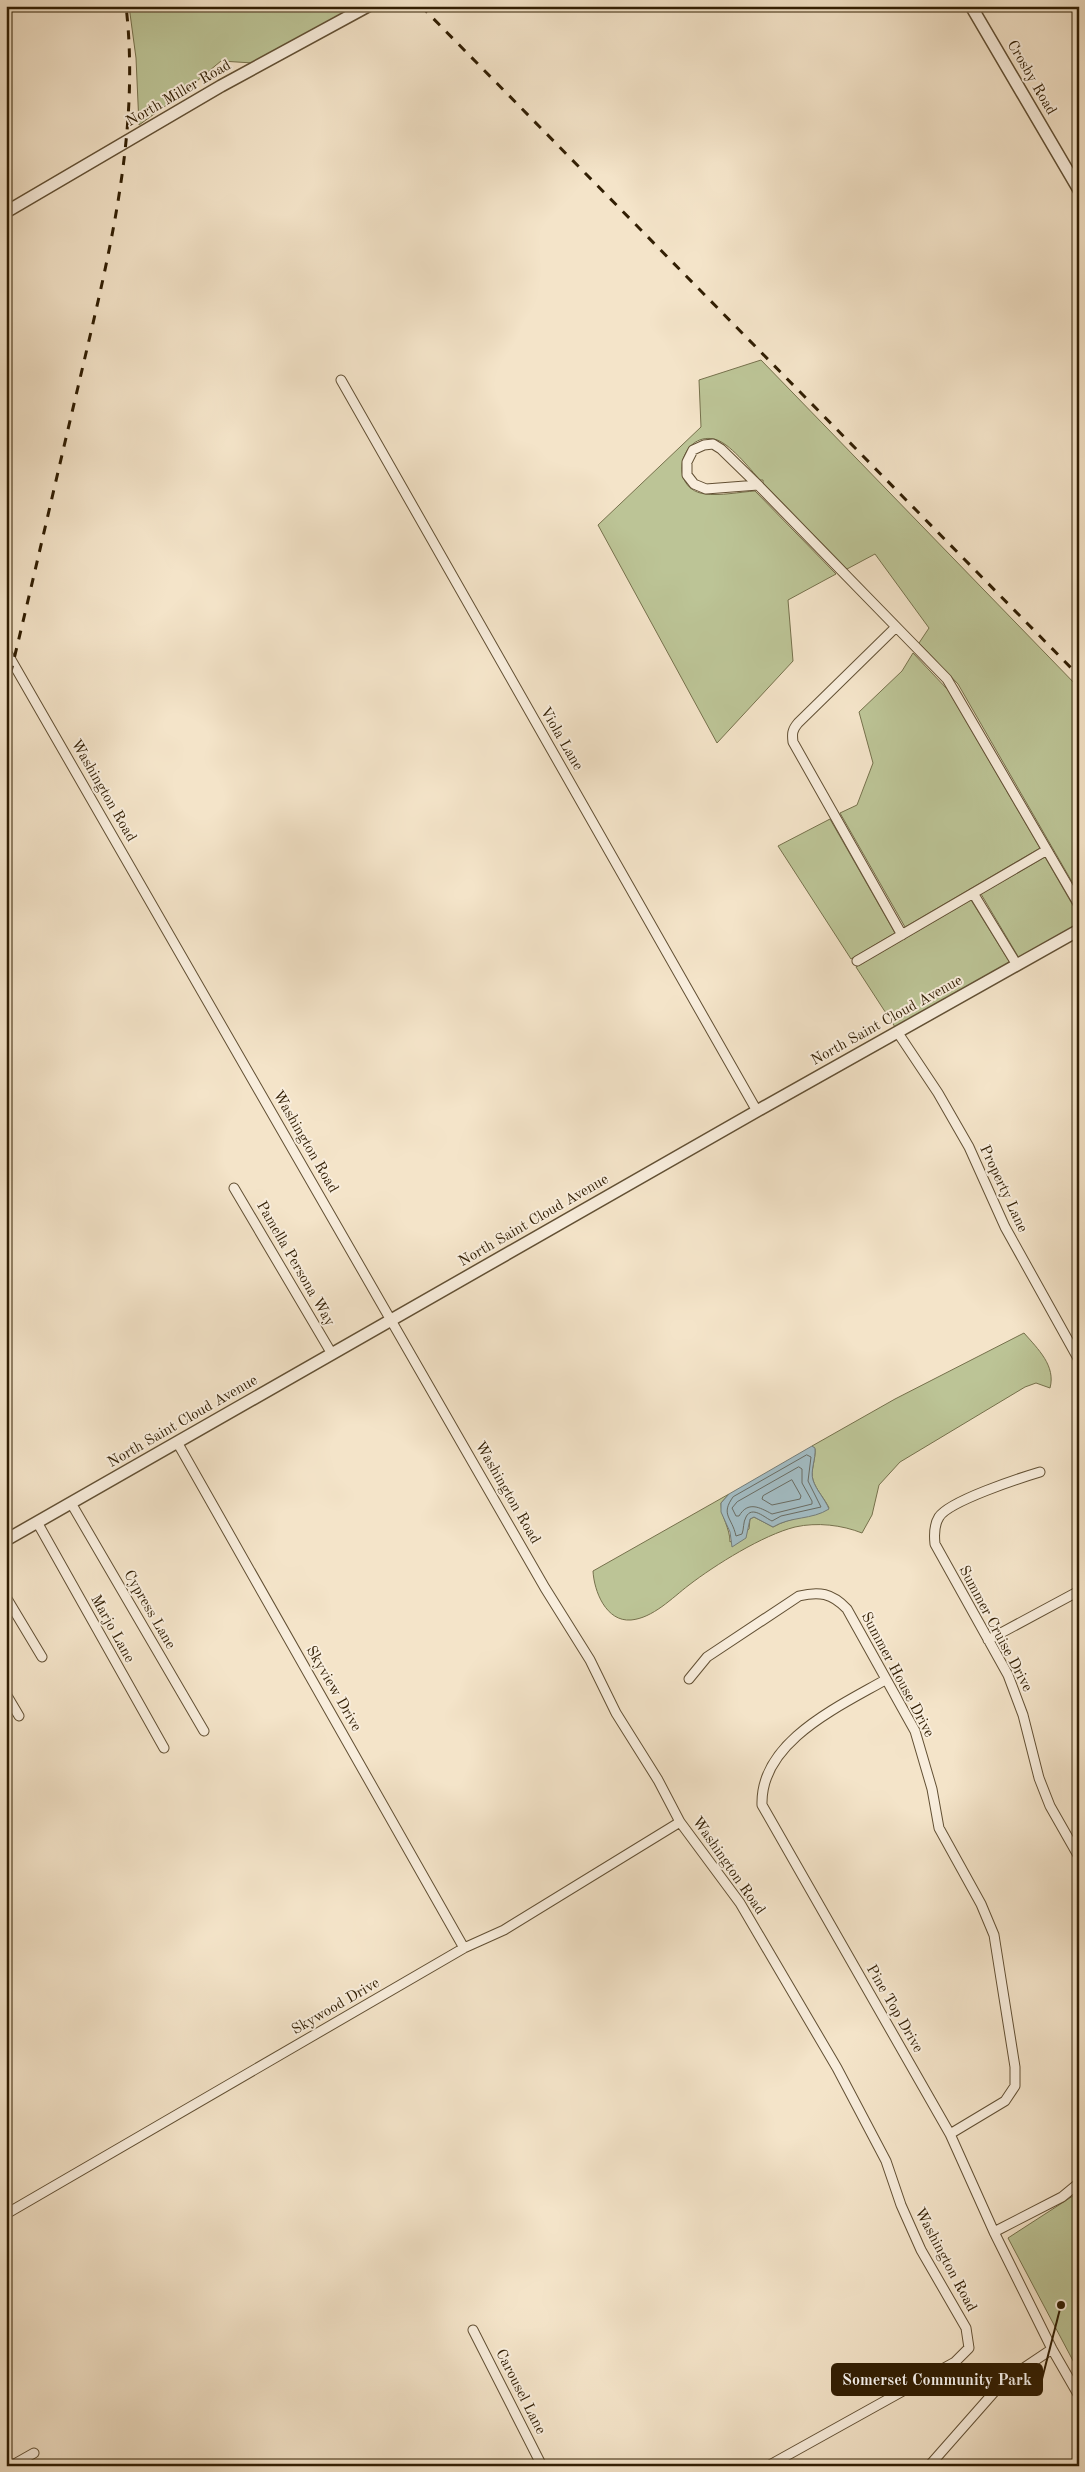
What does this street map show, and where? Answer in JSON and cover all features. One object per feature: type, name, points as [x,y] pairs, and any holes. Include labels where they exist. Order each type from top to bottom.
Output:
[{"type":"street","name":"North Miller Road","points":[[6,212],[221,86],[368,6]]},
{"type":"street","name":"Crosby Road","points":[[972,6],[1077,185]]},
{"type":"street","name":"Viola Lane","points":[[341,380],[757,1110]]},
{"type":"street","points":[[758,485],[706,489],[694,484],[687,476],[687,462],[693,450],[704,445],[713,444],[728,455],[758,485],[896,627],[953,687],[1079,905]]},
{"type":"street","points":[[896,627],[798,723],[793,729],[792,736],[793,742],[902,935]]},
{"type":"street","name":"Washington Road","points":[[6,651],[545,1588],[590,1660],[616,1713],[658,1780],[680,1822],[740,1903],[837,2068],[886,2161],[901,2205],[921,2250],[966,2328],[969,2342],[966,2352],[955,2362],[768,2466]]},
{"type":"street","points":[[857,961],[1047,850]]},
{"type":"street","points":[[973,893],[1017,965]]},
{"type":"street","name":"North Saint Cloud Avenue","points":[[6,1540],[757,1110],[898,1033],[1079,930]]},
{"type":"street","name":"Property Lane","points":[[898,1033],[938,1093],[960,1132],[1005,1227],[1079,1360]]},
{"type":"street","name":"Pamella Persona Way","points":[[234,1188],[332,1354]]},
{"type":"street","name":"Skyview Drive","points":[[177,1442],[464,1948]]},
{"type":"street","name":"Summer Cruise Drive","points":[[1040,1472],[1014,1479],[949,1508],[939,1516],[936,1524],[935,1544],[1015,1692],[1039,1778],[1050,1806],[1079,1857]]},
{"type":"street","name":"Cypress Lane","points":[[71,1503],[204,1731]]},
{"type":"street","name":"Marjo Lane","points":[[37,1522],[164,1748]]},
{"type":"street","points":[[988,1640],[1079,1591]]},
{"type":"street","name":"Summer House Drive","points":[[689,1679],[707,1657],[799,1596],[812,1593],[833,1596],[846,1609],[910,1721],[921,1745],[939,1828],[981,1904],[994,1935],[1015,2067],[1015,2086],[1005,2102],[950,2134]]},
{"type":"street","points":[[6,1597],[42,1657]]},
{"type":"street","name":"Pine Top Drive","points":[[885,1680],[806,1726],[796,1736],[768,1772],[761,1795],[762,1805],[950,2134],[994,2232],[1052,2349],[1079,2396]]},
{"type":"street","points":[[6,1694],[19,1716]]},
{"type":"street","name":"Skywood Drive","points":[[6,2214],[464,1948],[504,1930],[680,1822]]},
{"type":"street","points":[[994,2232],[1062,2197],[1079,2183]]},
{"type":"street","name":"Carousel Lane","points":[[473,2330],[542,2466]]},
{"type":"street","points":[[929,2466],[1003,2382],[1052,2349]]},
{"type":"street","points":[[11,2466],[34,2453]]},
{"type":"green space","points":[[129,6],[358,6],[253,63],[221,61],[179,96],[139,125],[136,58]]},
{"type":"green space","points":[[761,360],[1079,688],[1079,894],[958,684],[919,643],[929,628],[875,554],[847,569],[733,450],[720,441],[702,439],[693,444],[686,452],[682,462],[682,473],[686,482],[693,490],[705,494],[755,491],[836,574],[788,600],[793,661],[717,743],[598,525],[701,427],[699,380]]},
{"type":"green space","points":[[913,653],[948,690],[1040,848],[905,927],[840,813],[857,805],[873,763],[859,712],[902,671]]},
{"type":"green space","points":[[830,819],[895,933],[851,959],[778,846]]},
{"type":"green space","points":[[1045,857],[1079,916],[1079,924],[1019,958],[981,894]]},
{"type":"green space","points":[[971,900],[1010,963],[895,1027],[856,967]]},
{"type":"green space","points":[[1024,1333],[1048,1365],[1051,1380],[1050,1388],[1036,1383],[1025,1387],[900,1462],[879,1485],[872,1515],[862,1533],[838,1526],[803,1525],[795,1527],[754,1544],[726,1560],[647,1616],[631,1620],[622,1619],[608,1611],[603,1604],[596,1587],[593,1571],[729,1494],[721,1503],[730,1542],[749,1529],[750,1519],[754,1517],[773,1527],[786,1521],[829,1508],[813,1480],[815,1449],[812,1446],[895,1399]]},
{"type":"green space","points":[[1079,2192],[1079,2372],[1008,2238]]},
{"type":"water","points":[[812,1446],[815,1448],[813,1480],[829,1509],[816,1515],[787,1521],[773,1527],[754,1517],[750,1519],[746,1538],[732,1547],[730,1532],[721,1512],[721,1503],[729,1494]]},
{"type":"railway","points":[[6,692],[110,246],[125,151],[129,103],[129,54],[126,6]]},
{"type":"railway","points":[[421,6],[1079,676]]},
{"type":"place","name":"Somerset Community Park","points":[[1061,2305]]}]
